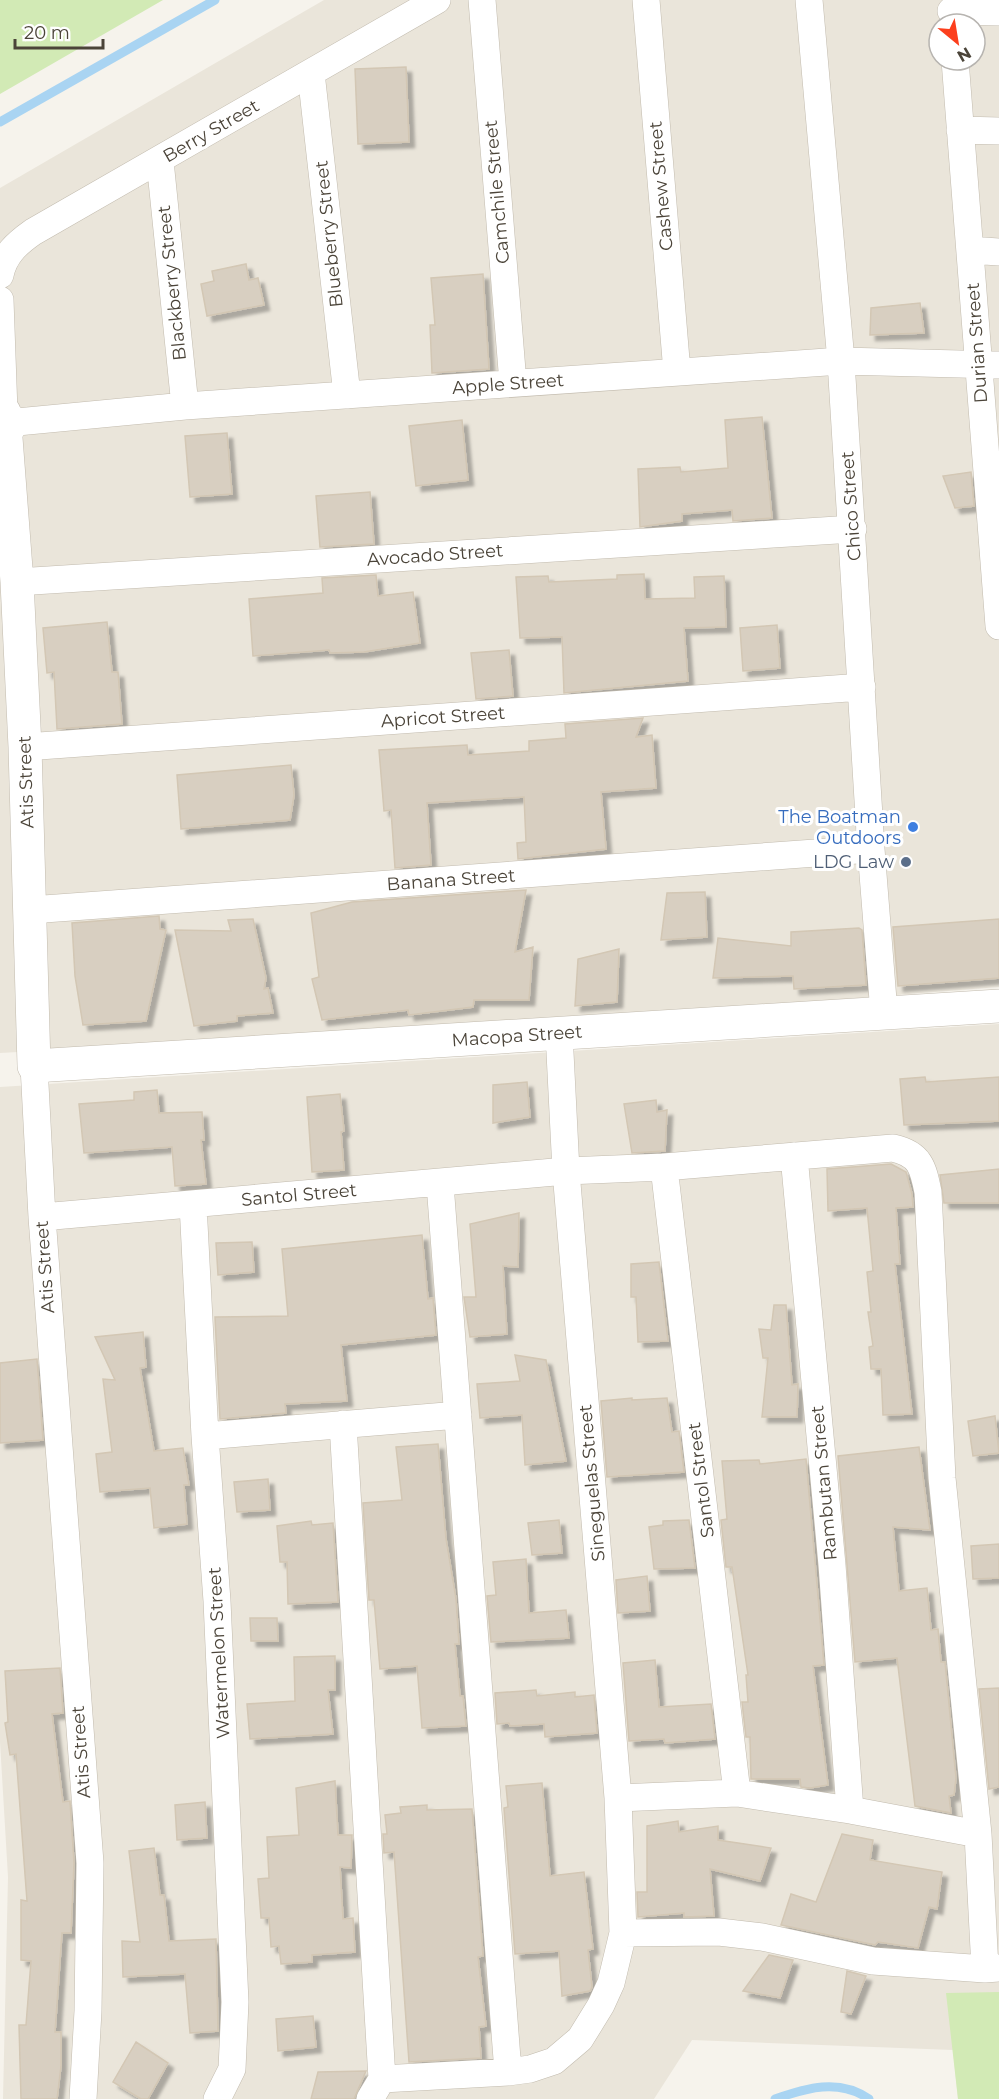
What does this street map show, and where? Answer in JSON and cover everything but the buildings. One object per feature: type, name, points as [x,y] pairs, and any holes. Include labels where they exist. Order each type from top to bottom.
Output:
[{"type":"street","name":"Berry Street","points":[[0,275],[3,263],[19,242],[437,0]]},
{"type":"street","name":"Camchile Street","points":[[482,0],[513,383]]},
{"type":"street","name":"Cashew Street","points":[[646,0],[677,372]]},
{"type":"street","name":"Chico Street","points":[[809,0],[841,360],[871,849],[884,1013]]},
{"type":"street","name":"Durian Street","points":[[956,72],[970,250],[989,365],[998,610]]},
{"type":"street","name":"Blueberry Street","points":[[311,73],[347,395]]},
{"type":"street","points":[[960,130],[999,131]]},
{"type":"street","name":"Blackberry Street","points":[[160,161],[185,406]]},
{"type":"street","points":[[970,250],[999,252]]},
{"type":"street","points":[[0,300],[5,423]]},
{"type":"street","name":"Apple Street","points":[[5,423],[185,406],[841,360],[989,365]]},
{"type":"street","name":"Atis Street","points":[[5,423],[17,582],[25,747],[34,1066],[42,1217],[90,1863],[83,2099]]},
{"type":"street","name":"Avocado Street","points":[[17,582],[853,529]]},
{"type":"street","name":"Apricot Street","points":[[25,747],[862,687]]},
{"type":"street","name":"Banana Street","points":[[30,910],[871,849]]},
{"type":"street","name":"Macopa Street","points":[[34,1066],[999,1006]]},
{"type":"street","name":"Sineguelas Street","points":[[376,2089],[530,2069],[554,2061],[580,2039],[611,1983],[623,1934],[618,1798],[566,1171],[559,1033]]},
{"type":"street","name":"Santol Street","points":[[42,1217],[440,1184],[566,1171],[664,1167],[893,1148],[915,1156],[922,1165],[928,1192],[942,1478],[978,1834]]},
{"type":"street","name":"Rambutan Street","points":[[794,1156],[832,1565],[850,1810]]},
{"type":"street","name":"Santol Street","points":[[664,1167],[738,1793]]},
{"type":"street","points":[[440,1184],[508,2072]]},
{"type":"street","name":"Watermelon Street","points":[[193,1204],[205,1436],[217,1601],[235,2001],[232,2069],[217,2099]]},
{"type":"street","points":[[205,1436],[458,1415]]},
{"type":"street","points":[[343,1424],[376,2089]]},
{"type":"street","points":[[618,1798],[738,1793],[850,1810],[978,1834],[992,1969],[873,1961],[762,1937],[718,1932],[623,1934]]},
{"type":"shaded area","points":[[324,0],[999,0],[999,987],[538,1023],[0,1053],[0,188]]},
{"type":"shaded area","points":[[999,1024],[999,2099],[958,2099],[953,2050],[692,2040],[654,2099],[3,2099],[8,1877],[0,1742],[0,1087]]},
{"type":"green space","points":[[0,0],[163,0],[0,94]]},
{"type":"green space","points":[[999,1992],[999,2099],[958,2099],[946,1993]]},
{"type":"waterway","points":[[0,122],[215,0]]},
{"type":"waterway","points":[[775,2099],[799,2091],[822,2087],[846,2089],[869,2099]]},
{"type":"place","name":"The Boatman Outdoors","points":[[913,827]]},
{"type":"place","name":"LDG Law","points":[[906,862]]}]
